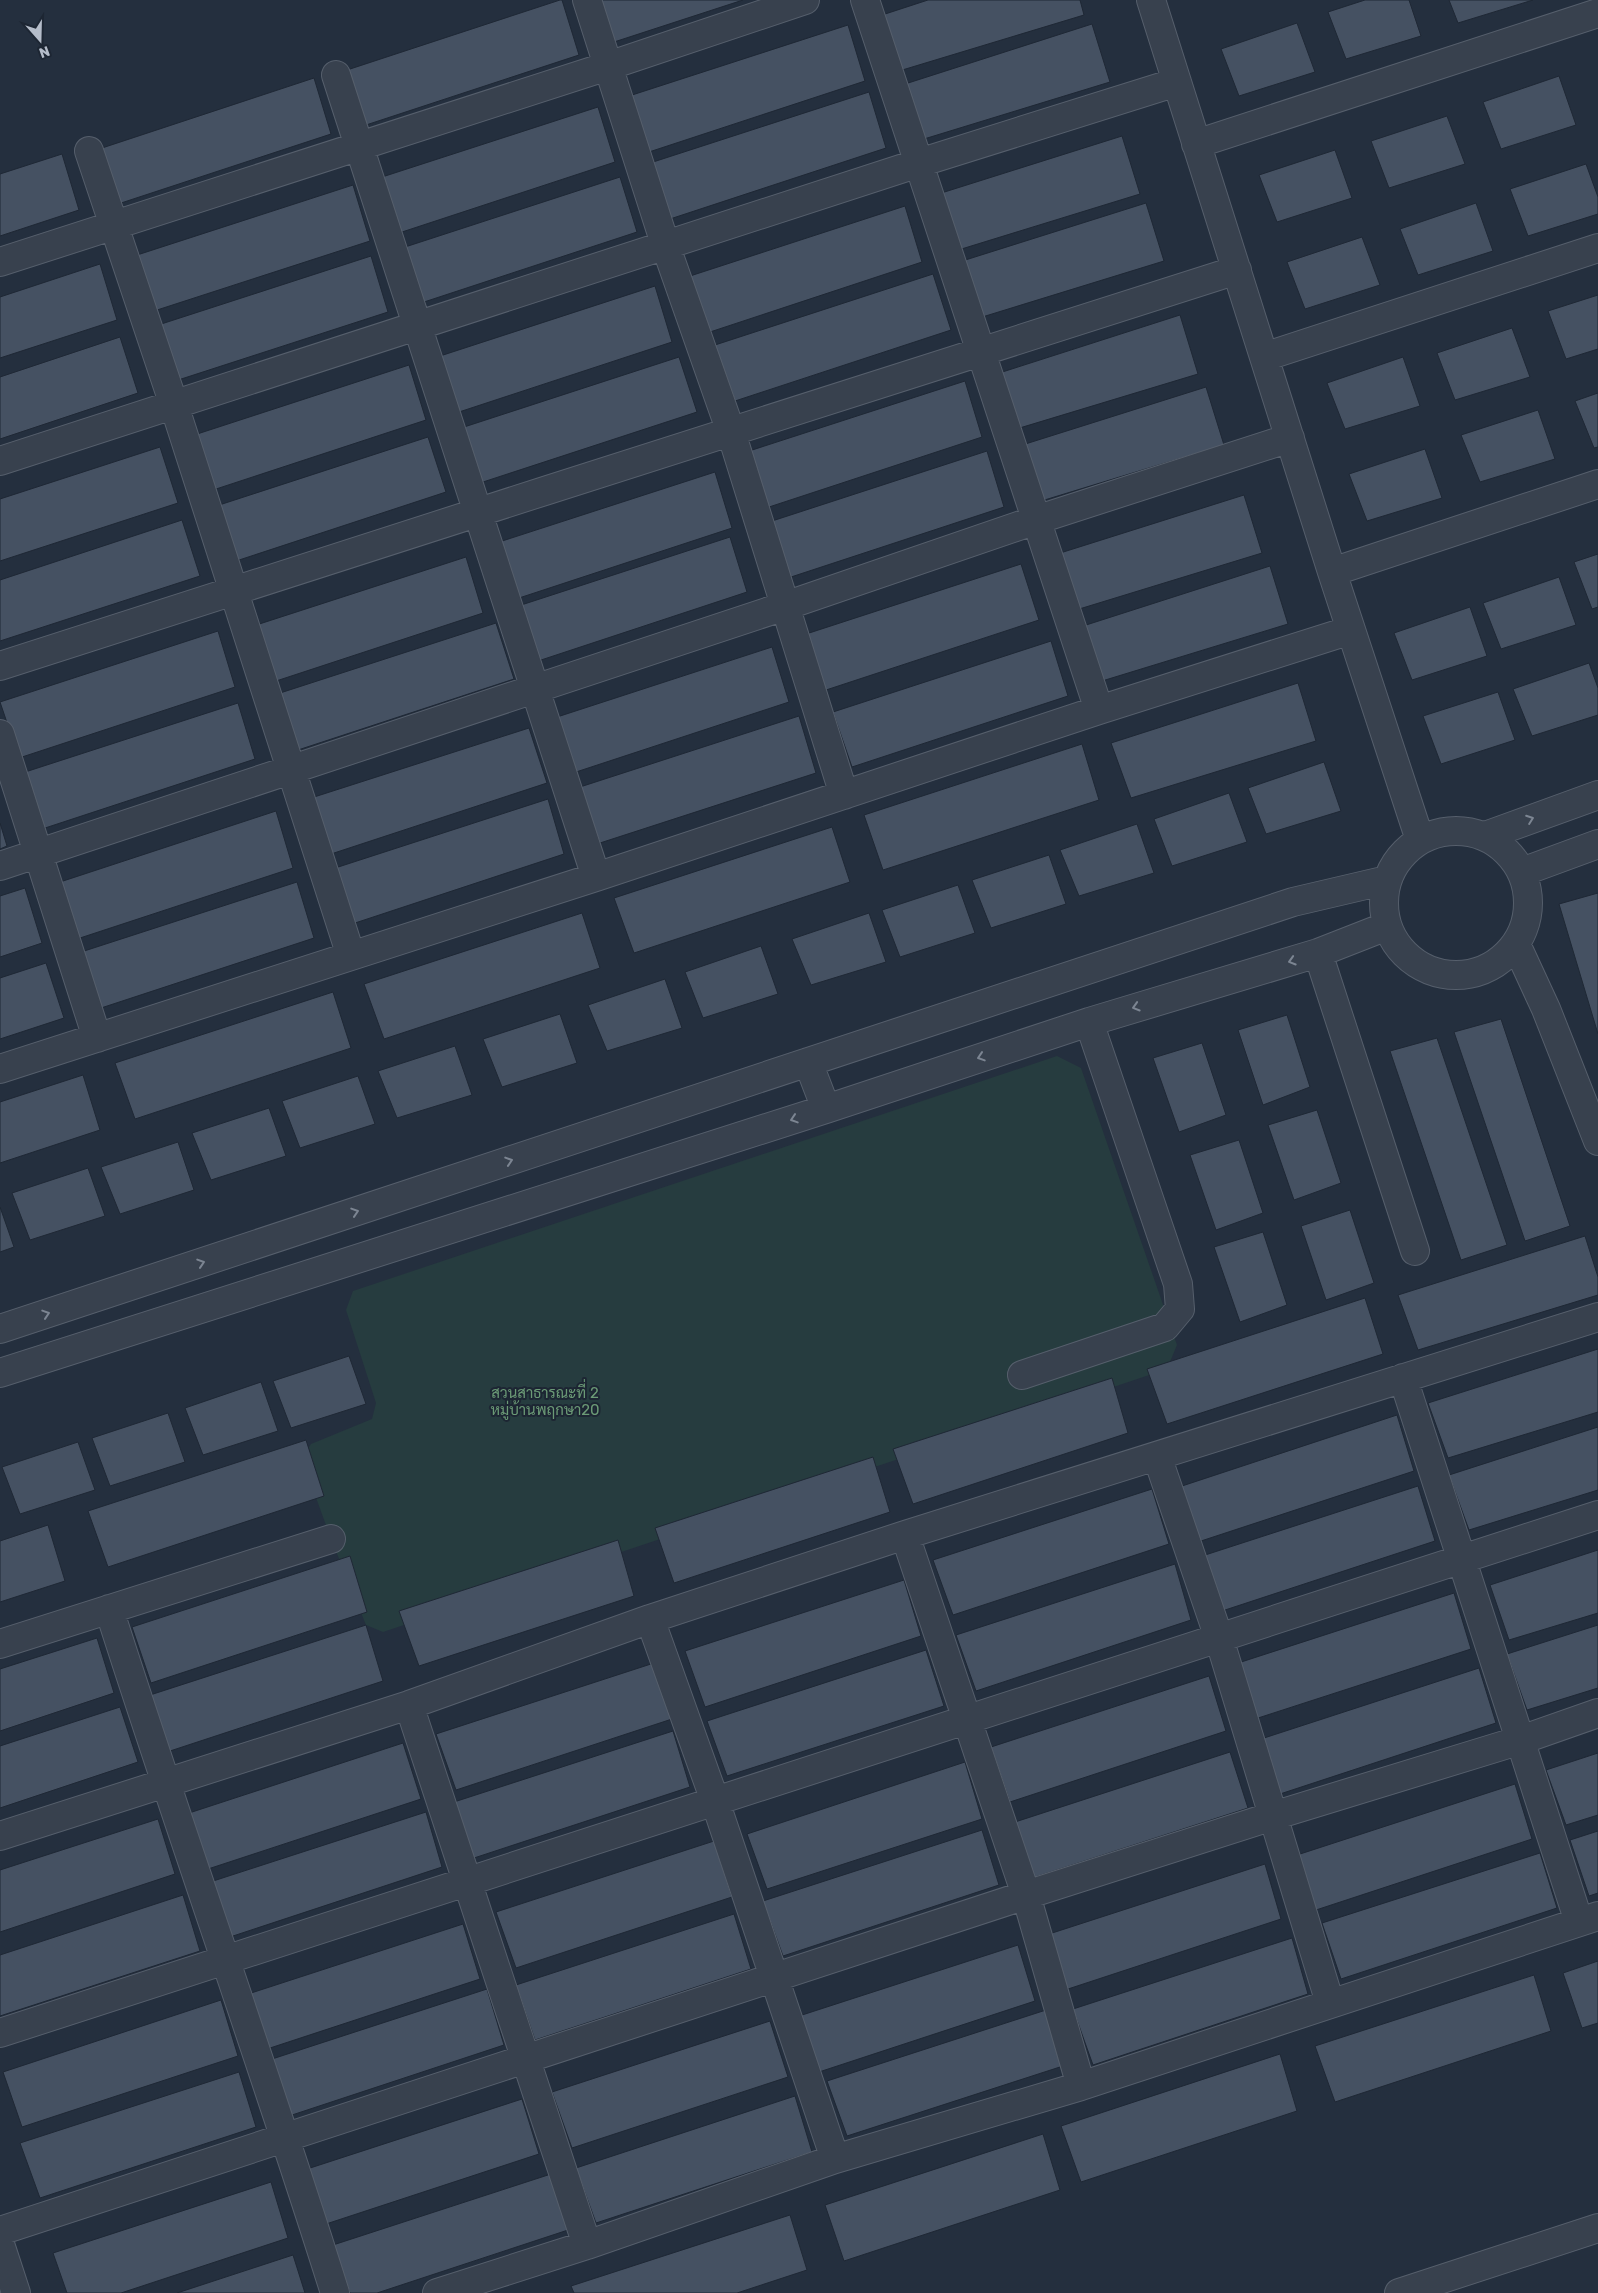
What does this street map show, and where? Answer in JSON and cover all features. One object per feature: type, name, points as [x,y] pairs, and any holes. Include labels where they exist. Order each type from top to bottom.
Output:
[{"type":"street","points":[[587,0],[666,247],[731,432],[844,795]]},
{"type":"street","points":[[0,262],[608,66],[805,0]]},
{"type":"street","points":[[865,0],[1099,710]]},
{"type":"street","points":[[1151,0],[1332,572],[1420,840]]},
{"type":"street","points":[[1196,144],[1598,13]]},
{"type":"street","points":[[336,76],[596,876]]},
{"type":"street","points":[[0,461],[666,247],[919,163],[1177,82]]},
{"type":"street","points":[[89,151],[112,225],[174,405],[352,956]]},
{"type":"street","points":[[1264,357],[1598,248]]},
{"type":"street","points":[[0,666],[478,514],[980,350],[1237,270]]},
{"type":"street","points":[[0,866],[785,606],[1036,520],[1290,438]]},
{"type":"street","points":[[1332,572],[1598,484]]},
{"type":"street","points":[[0,1069],[352,956],[1099,710],[1352,630]]},
{"type":"street","points":[[0,734],[97,1038]]},
{"type":"street","points":[[1485,836],[1598,794]]},
{"type":"street","points":[[1463,831],[1485,836],[1506,851],[1522,872],[1528,890],[1529,908],[1524,927],[1516,944],[1494,964],[1480,971],[1457,976],[1434,972],[1414,962],[1397,946],[1386,926],[1383,903],[1387,880],[1400,857],[1420,840],[1441,832],[1463,831]]},
{"type":"street","points":[[1522,872],[1598,844]]},
{"type":"street","points":[[0,1329],[1294,902],[1387,880]]},
{"type":"street","points":[[0,1373],[826,1109],[1089,1022],[1318,953],[1386,926]]},
{"type":"street","points":[[1516,944],[1596,1126]]},
{"type":"street","points":[[1318,953],[1415,1251]]},
{"type":"street","points":[[1022,1374],[1165,1327],[1180,1310],[1178,1284],[1089,1022]]},
{"type":"street","points":[[808,1062],[826,1109]]},
{"type":"street","points":[[0,1836],[410,1706],[650,1618],[905,1535],[1598,1317]]},
{"type":"street","points":[[437,2293],[587,2245],[835,2159],[1081,2086],[1589,1919],[1520,1740],[1463,1558],[1403,1378]]},
{"type":"street","points":[[1157,1456],[1219,1638],[1330,2003]]},
{"type":"street","points":[[0,2033],[1598,1515]]},
{"type":"street","points":[[905,1535],[1026,1896],[1081,2086]]},
{"type":"street","points":[[0,1644],[330,1539]]},
{"type":"street","points":[[109,1609],[224,1960],[286,2138],[335,2293]]},
{"type":"street","points":[[650,1618],[715,1801],[835,2159]]},
{"type":"street","points":[[410,1706],[466,1882],[587,2245]]},
{"type":"street","points":[[0,2231],[773,1978],[1273,1816],[1520,1740],[1598,1713]]},
{"type":"street","points":[[1399,2293],[1598,2228]]},
{"type":"street","points":[[0,2244],[16,2293]]},
{"type":"green space","name":"สวนสาธารณะที่ 2 หมู่บ้านพฤกษา20","points":[[1057,1056],[1081,1068],[1177,1345],[1167,1369],[383,1632],[366,1625],[331,1539],[302,1459],[311,1444],[372,1419],[376,1403],[346,1310],[353,1291]]},
{"type":"building","points":[[562,0],[579,55],[363,126],[344,71]]},
{"type":"building","points":[[596,0],[743,0],[611,43]]},
{"type":"building","points":[[928,0],[1080,0],[1084,15],[899,71],[879,16]]},
{"type":"building","points":[[1365,0],[1409,0],[1421,36],[1346,59],[1328,12]]},
{"type":"building","points":[[1449,0],[1533,0],[1458,23]]},
{"type":"building","points":[[1297,23],[1315,72],[1239,96],[1221,49]]},
{"type":"building","points":[[1092,24],[1110,82],[924,139],[905,84]]},
{"type":"building","points":[[848,25],[865,81],[649,152],[629,96]]},
{"type":"building","points":[[1559,76],[1576,125],[1501,149],[1483,102]]},
{"type":"building","points":[[314,78],[331,134],[115,205],[96,150]]},
{"type":"building","points":[[869,92],[886,148],[670,219],[650,163]]},
{"type":"building","points":[[598,107],[615,162],[399,233],[379,178]]},
{"type":"building","points":[[1447,116],[1465,164],[1389,188],[1371,141]]},
{"type":"building","points":[[1122,136],[1140,194],[955,251],[935,195]]},
{"type":"building","points":[[1335,150],[1352,198],[1277,222],[1259,175]]},
{"type":"building","points":[[62,154],[79,210],[0,236],[0,174]]},
{"type":"building","points":[[1586,164],[1598,197],[1598,214],[1528,236],[1510,189]]},
{"type":"building","points":[[620,177],[637,232],[421,303],[402,248]]},
{"type":"building","points":[[353,185],[370,241],[154,311],[134,256]]},
{"type":"building","points":[[1146,203],[1164,261],[979,318],[959,262]]},
{"type":"building","points":[[1476,203],[1493,251],[1418,275],[1400,229]]},
{"type":"building","points":[[905,206],[922,262],[707,333],[687,277]]},
{"type":"building","points":[[1362,237],[1380,285],[1305,309],[1287,262]]},
{"type":"building","points":[[371,256],[388,312],[172,382],[152,327]]},
{"type":"building","points":[[100,264],[117,320],[0,358],[0,297]]},
{"type":"building","points":[[933,274],[951,330],[735,401],[715,345]]},
{"type":"building","points":[[655,286],[672,342],[456,413],[437,357]]},
{"type":"building","points":[[1598,295],[1598,349],[1566,359],[1548,311]]},
{"type":"building","points":[[1180,315],[1198,374],[1013,430],[993,375]]},
{"type":"building","points":[[1512,328],[1530,377],[1455,400],[1437,353]]},
{"type":"building","points":[[120,337],[138,393],[0,439],[0,377]]},
{"type":"building","points":[[679,357],[697,412],[480,483],[461,428]]},
{"type":"building","points":[[1403,357],[1420,406],[1345,429],[1327,383]]},
{"type":"building","points":[[409,365],[426,420],[210,491],[191,436]]},
{"type":"building","points":[[965,381],[982,437],[766,508],[746,452]]},
{"type":"building","points":[[1206,387],[1224,445],[1038,502],[1019,446]]},
{"type":"building","points":[[1598,393],[1598,447],[1594,448],[1575,401]]},
{"type":"building","points":[[1538,410],[1555,459],[1480,482],[1461,435]]},
{"type":"building","points":[[428,437],[446,492],[230,563],[210,508]]},
{"type":"building","points":[[160,447],[178,503],[0,561],[0,499]]},
{"type":"building","points":[[1425,449],[1442,498],[1367,521],[1349,474]]},
{"type":"building","points":[[987,451],[1004,507],[788,578],[769,522]]},
{"type":"building","points":[[715,472],[732,528],[516,599],[496,543]]},
{"type":"building","points":[[1244,495],[1262,553],[1076,610],[1057,554]]},
{"type":"building","points":[[182,520],[200,576],[0,641],[0,580]]},
{"type":"building","points":[[730,537],[747,592],[532,663],[512,608]]},
{"type":"building","points":[[1598,554],[1598,607],[1592,609],[1574,562]]},
{"type":"building","points":[[466,557],[483,613],[267,684],[247,628]]},
{"type":"building","points":[[1021,564],[1039,620],[823,691],[803,635]]},
{"type":"building","points":[[1270,566],[1288,624],[1102,681],[1083,626]]},
{"type":"building","points":[[1559,577],[1576,625],[1501,649],[1483,603]]},
{"type":"building","points":[[1470,607],[1487,656],[1412,680],[1394,633]]},
{"type":"building","points":[[496,623],[514,679],[298,750],[277,694]]},
{"type":"building","points":[[218,631],[235,687],[19,758],[0,702]]},
{"type":"building","points":[[1051,641],[1068,696],[852,767],[833,712]]},
{"type":"building","points":[[772,647],[789,702],[573,773],[554,718]]},
{"type":"building","points":[[1589,663],[1598,688],[1598,715],[1532,736],[1513,689]]},
{"type":"building","points":[[1298,683],[1316,741],[1131,798],[1111,743]]},
{"type":"building","points":[[1498,692],[1515,740],[1441,764],[1423,716]]},
{"type":"building","points":[[238,703],[255,759],[39,830],[19,774]]},
{"type":"building","points":[[799,716],[816,773],[600,843],[580,787]]},
{"type":"building","points":[[529,728],[547,783],[331,854],[311,798]]},
{"type":"building","points":[[1082,744],[1099,800],[883,870],[864,815]]},
{"type":"building","points":[[1324,762],[1341,811],[1266,834],[1248,788]]},
{"type":"building","points":[[1229,793],[1247,842],[1172,866],[1154,819]]},
{"type":"building","points":[[548,799],[564,854],[349,925],[329,870]]},
{"type":"building","points":[[276,811],[293,868],[77,939],[57,883]]},
{"type":"building","points":[[0,823],[7,846],[0,849]]},
{"type":"building","points":[[1137,824],[1154,873],[1079,896],[1060,850]]},
{"type":"building","points":[[832,827],[850,882],[634,953],[614,898]]},
{"type":"building","points":[[1049,855],[1066,904],[991,928],[972,880]]},
{"type":"building","points":[[297,882],[314,938],[98,1009],[78,953]]},
{"type":"building","points":[[958,885],[975,933],[900,957],[882,910]]},
{"type":"building","points":[[25,888],[42,943],[0,957],[0,896]]},
{"type":"building","points":[[1598,893],[1598,1034],[1559,904]]},
{"type":"building","points":[[582,913],[600,968],[384,1039],[364,984]]},
{"type":"building","points":[[869,913],[886,962],[811,985],[792,939]]},
{"type":"building","points":[[761,946],[778,994],[703,1018],[685,972]]},
{"type":"building","points":[[46,963],[64,1018],[0,1039],[0,978]]},
{"type":"building","points":[[665,979],[682,1028],[607,1051],[588,1005]]},
{"type":"building","points":[[333,992],[351,1048],[135,1119],[115,1063]]},
{"type":"building","points":[[560,1014],[577,1063],[502,1087],[483,1039]]},
{"type":"building","points":[[1287,1015],[1310,1087],[1263,1105],[1238,1030]]},
{"type":"building","points":[[1501,1019],[1570,1226],[1525,1241],[1454,1032]]},
{"type":"building","points":[[1437,1038],[1507,1245],[1461,1260],[1390,1051]]},
{"type":"building","points":[[1202,1043],[1226,1115],[1179,1132],[1153,1058]]},
{"type":"building","points":[[455,1046],[472,1095],[397,1118],[378,1071]]},
{"type":"building","points":[[83,1075],[100,1130],[0,1163],[0,1102]]},
{"type":"building","points":[[358,1076],[375,1124],[300,1148],[282,1101]]},
{"type":"building","points":[[269,1108],[286,1156],[211,1180],[192,1133]]},
{"type":"building","points":[[1317,1110],[1341,1183],[1294,1200],[1268,1125]]},
{"type":"building","points":[[1239,1140],[1263,1213],[1216,1230],[1190,1155]]},
{"type":"building","points":[[178,1142],[194,1190],[120,1214],[101,1167]]},
{"type":"building","points":[[88,1168],[105,1216],[30,1240],[12,1193]]},
{"type":"building","points":[[0,1207],[14,1247],[0,1252]]},
{"type":"building","points":[[1350,1210],[1374,1283],[1326,1300],[1301,1226]]},
{"type":"building","points":[[1263,1232],[1287,1305],[1240,1322],[1214,1247]]},
{"type":"building","points":[[1585,1236],[1598,1277],[1598,1295],[1418,1350],[1398,1295]]},
{"type":"building","points":[[1365,1298],[1383,1354],[1167,1424],[1147,1369]]},
{"type":"building","points":[[1598,1349],[1598,1412],[1448,1458],[1428,1403]]},
{"type":"building","points":[[349,1356],[366,1404],[291,1428],[273,1381]]},
{"type":"building","points":[[1112,1378],[1128,1433],[913,1504],[893,1449]]},
{"type":"building","points":[[261,1382],[278,1431],[203,1455],[185,1408]]},
{"type":"building","points":[[168,1413],[185,1462],[110,1486],[92,1438]]},
{"type":"building","points":[[1397,1415],[1414,1471],[1198,1542],[1179,1487]]},
{"type":"building","points":[[1598,1427],[1598,1490],[1469,1530],[1449,1475]]},
{"type":"building","points":[[306,1440],[324,1496],[108,1567],[88,1511]]},
{"type":"building","points":[[78,1442],[95,1490],[20,1514],[2,1467]]},
{"type":"building","points":[[873,1457],[890,1512],[674,1583],[655,1528]]},
{"type":"building","points":[[1418,1486],[1435,1541],[1219,1612],[1199,1557]]},
{"type":"building","points":[[1152,1489],[1169,1544],[953,1615],[933,1560]]},
{"type":"building","points":[[48,1525],[65,1581],[0,1602],[0,1541]]},
{"type":"building","points":[[618,1540],[634,1596],[419,1666],[399,1611]]},
{"type":"building","points":[[1598,1550],[1598,1613],[1509,1640],[1490,1585]]},
{"type":"building","points":[[350,1556],[367,1612],[151,1683],[132,1627]]},
{"type":"building","points":[[1175,1564],[1191,1620],[976,1691],[956,1635]]},
{"type":"building","points":[[904,1580],[921,1636],[705,1707],[685,1651]]},
{"type":"building","points":[[1454,1593],[1471,1649],[1255,1719],[1235,1664]]},
{"type":"building","points":[[366,1625],[383,1681],[167,1752],[147,1696]]},
{"type":"building","points":[[1598,1625],[1598,1688],[1527,1710],[1507,1654]]},
{"type":"building","points":[[97,1638],[114,1693],[0,1731],[0,1669]]},
{"type":"building","points":[[926,1650],[944,1706],[727,1776],[707,1721]]},
{"type":"building","points":[[654,1663],[672,1719],[456,1790],[436,1734]]},
{"type":"building","points":[[1479,1668],[1496,1723],[1280,1794],[1261,1739]]},
{"type":"building","points":[[1209,1676],[1226,1731],[1010,1802],[991,1747]]},
{"type":"building","points":[[120,1707],[138,1762],[0,1808],[0,1746]]},
{"type":"building","points":[[673,1731],[690,1787],[474,1858],[454,1802]]},
{"type":"building","points":[[403,1743],[421,1799],[205,1870],[186,1814]]},
{"type":"building","points":[[1230,1752],[1248,1808],[1032,1878],[1012,1823]]},
{"type":"building","points":[[1598,1753],[1598,1815],[1566,1825],[1546,1770]]},
{"type":"building","points":[[965,1762],[982,1819],[767,1889],[747,1834]]},
{"type":"building","points":[[1515,1784],[1532,1839],[1316,1910],[1297,1855]]},
{"type":"building","points":[[426,1812],[442,1867],[227,1938],[207,1883]]},
{"type":"building","points":[[158,1819],[175,1874],[0,1932],[0,1870]]},
{"type":"building","points":[[982,1830],[999,1885],[783,1956],[763,1901]]},
{"type":"building","points":[[1598,1831],[1598,1893],[1589,1896],[1570,1840]]},
{"type":"building","points":[[714,1841],[732,1897],[516,1968],[496,1912]]},
{"type":"building","points":[[1540,1853],[1557,1908],[1341,1979],[1322,1923]]},
{"type":"building","points":[[1265,1864],[1281,1919],[1065,1990],[1046,1935]]},
{"type":"building","points":[[183,1895],[200,1951],[0,2016],[0,1955]]},
{"type":"building","points":[[734,1914],[751,1969],[535,2040],[516,1985]]},
{"type":"building","points":[[463,1924],[480,1979],[264,2050],[245,1995]]},
{"type":"building","points":[[1292,1938],[1308,1994],[1093,2065],[1073,2009]]},
{"type":"building","points":[[1018,1945],[1035,2001],[819,2072],[799,2016]]},
{"type":"building","points":[[1598,1961],[1598,2023],[1582,2028],[1563,1973]]},
{"type":"building","points":[[1534,1975],[1551,2031],[1335,2102],[1315,2046]]},
{"type":"building","points":[[487,1989],[504,2045],[289,2116],[269,2060]]},
{"type":"building","points":[[221,2000],[238,2056],[22,2127],[3,2072]]},
{"type":"building","points":[[1046,2010],[1063,2066],[847,2136],[827,2081]]},
{"type":"building","points":[[770,2021],[788,2077],[572,2148],[552,2092]]},
{"type":"building","points":[[1280,2054],[1297,2111],[1081,2182],[1061,2126]]},
{"type":"building","points":[[239,2072],[256,2127],[40,2198],[20,2143]]},
{"type":"building","points":[[795,2096],[812,2152],[596,2223],[576,2168]]},
{"type":"building","points":[[522,2099],[539,2154],[323,2225],[304,2170]]},
{"type":"building","points":[[1043,2134],[1060,2190],[844,2261],[825,2205]]},
{"type":"building","points":[[551,2174],[568,2230],[377,2293],[350,2293],[333,2245]]},
{"type":"building","points":[[271,2182],[288,2238],[121,2293],[67,2293],[53,2253]]},
{"type":"building","points":[[790,2215],[807,2270],[737,2293],[574,2293],[571,2286]]},
{"type":"building","points":[[293,2255],[305,2293],[177,2293]]}]
